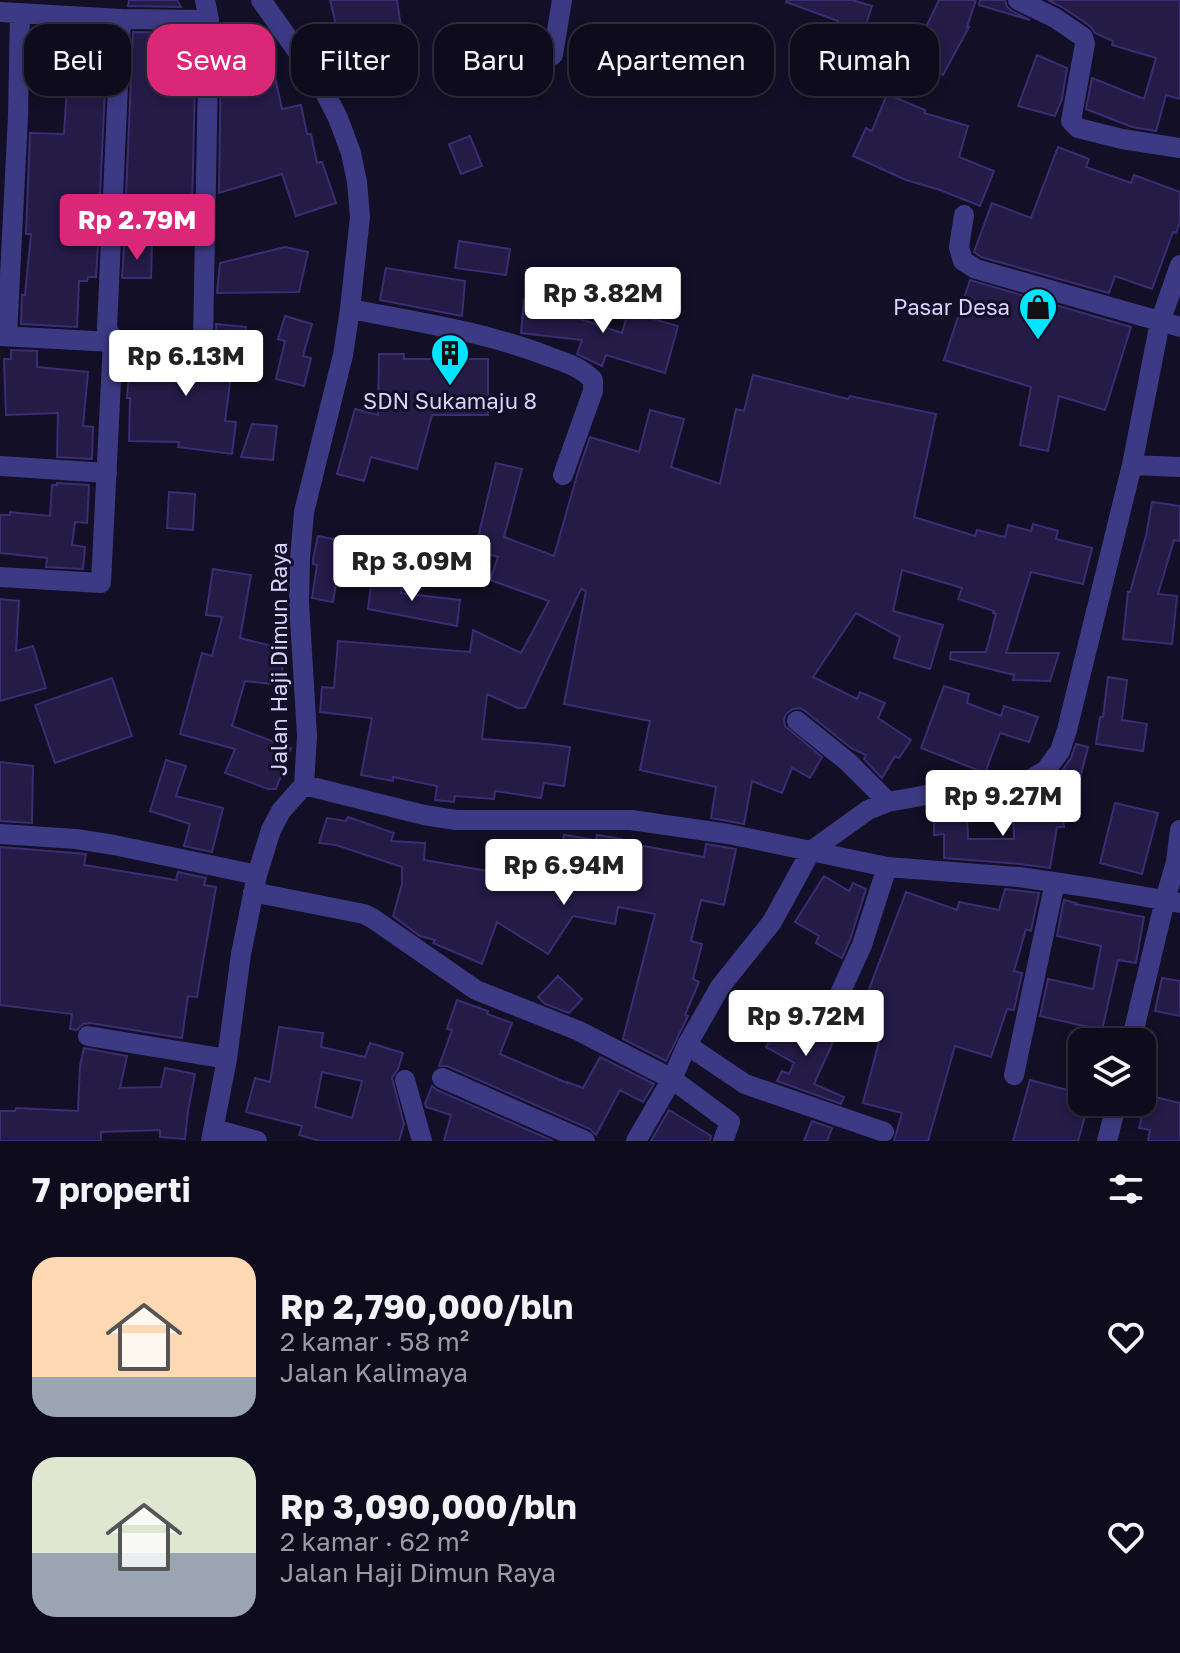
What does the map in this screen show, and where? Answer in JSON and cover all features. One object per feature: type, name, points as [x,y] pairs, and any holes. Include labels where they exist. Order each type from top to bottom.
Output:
[{"type":"street","name":"Jalan Haji Dimun Raya","points":[[212,1135],[255,884],[271,830],[281,811],[304,785],[307,736],[299,602],[304,512],[335,392],[350,309],[360,217],[351,153],[338,118],[320,83],[261,0]]},
{"type":"street","points":[[553,55],[562,0]]},
{"type":"street","points":[[1018,0],[1055,18],[1083,37],[1085,44],[1071,121],[1078,128],[1180,148]]},
{"type":"street","points":[[207,10],[203,340],[199,345],[187,346],[4,336],[10,12],[121,19],[207,10]]},
{"type":"street","points":[[0,577],[101,583],[113,341],[107,328],[121,19]]},
{"type":"street","points":[[964,215],[959,247],[963,261],[976,269],[1170,324]]},
{"type":"street","points":[[636,1141],[720,987],[772,922],[811,851],[868,810],[888,802],[949,791],[1024,783],[1046,770],[1060,751],[1170,324],[1180,265]]},
{"type":"street","points":[[350,309],[496,338],[524,346],[585,372],[593,380],[593,391],[563,475]]},
{"type":"street","points":[[1132,465],[1180,467]]},
{"type":"street","points":[[0,466],[107,473]]},
{"type":"street","points":[[797,721],[848,762],[888,802]]},
{"type":"street","points":[[304,785],[456,820],[631,820],[728,834],[887,867],[1055,882],[1172,902]]},
{"type":"street","points":[[1135,1028],[1172,902],[1180,830]]},
{"type":"street","points":[[0,834],[114,845],[364,914],[476,990],[579,1031],[672,1079],[730,1122],[723,1141]]},
{"type":"street","points":[[832,1011],[862,945],[887,867]]},
{"type":"street","points":[[1014,1075],[1055,882]]},
{"type":"street","points":[[88,1036],[227,1059]]},
{"type":"street","points":[[687,1045],[745,1084],[884,1132]]},
{"type":"street","points":[[442,1078],[585,1141]]},
{"type":"street","points":[[405,1080],[422,1141]]},
{"type":"street","points":[[1107,1141],[1113,1116]]},
{"type":"street","points":[[212,1135],[257,1141]]},
{"type":"building","points":[[129,0],[177,0],[181,7],[128,6]]},
{"type":"building","points":[[330,0],[397,0],[401,24],[336,24]]},
{"type":"building","points":[[852,0],[872,6],[866,24],[841,24],[786,2]]},
{"type":"building","points":[[939,0],[976,0],[969,27],[943,75],[939,73],[939,24],[927,24]]},
{"type":"building","points":[[980,0],[1005,0],[1012,11],[1030,20],[979,5]]},
{"type":"building","points":[[1048,0],[1180,0],[1180,99],[1166,95],[1156,131],[1132,127],[1086,109],[1092,78],[1144,99],[1156,58],[1112,45],[1113,41],[1095,33],[1090,26]]},
{"type":"building","points":[[133,32],[147,32],[147,96],[195,96],[192,211],[162,210],[162,195],[126,195]]},
{"type":"building","points":[[1037,55],[1067,68],[1062,99],[1055,116],[1018,106]]},
{"type":"building","points":[[275,77],[282,109],[301,105],[317,163],[322,162],[336,203],[296,216],[282,174],[219,193],[220,96],[275,96]]},
{"type":"building","points":[[66,96],[105,96],[100,195],[87,195],[86,198],[86,244],[98,244],[96,277],[79,281],[77,327],[21,324],[31,234],[26,234],[30,133],[64,134]]},
{"type":"building","points":[[886,96],[925,110],[924,113],[968,126],[959,157],[994,171],[980,206],[906,180],[853,156],[866,128],[872,131]]},
{"type":"building","points":[[470,136],[482,166],[461,174],[449,144]]},
{"type":"building","points":[[1058,147],[1089,159],[1086,167],[1131,183],[1134,175],[1180,192],[1180,222],[1176,233],[1173,232],[1152,289],[1115,276],[1109,293],[981,257],[974,252],[992,203],[1031,218]]},
{"type":"building","points":[[459,241],[510,249],[506,275],[455,268]]},
{"type":"building","points":[[124,245],[152,245],[151,278],[122,278]]},
{"type":"building","points":[[285,247],[308,252],[299,292],[217,293],[220,263]]},
{"type":"building","points":[[386,268],[465,281],[462,316],[380,300]]},
{"type":"building","name":"Pasar Desa","points":[[970,280],[1131,327],[1105,410],[1059,396],[1048,451],[1020,445],[1031,387],[944,360]]},
{"type":"building","points":[[524,300],[578,304],[577,318],[622,333],[628,312],[678,326],[665,373],[606,355],[602,366],[577,354],[582,340],[521,333]]},
{"type":"building","points":[[285,316],[312,324],[303,356],[311,358],[304,386],[276,379],[285,341],[278,339]]},
{"type":"building","points":[[216,324],[246,327],[243,353],[234,352],[225,421],[236,422],[232,454],[178,447],[179,442],[129,441],[130,398],[127,398],[130,361],[207,366],[209,353],[216,341]]},
{"type":"building","points":[[11,350],[37,351],[37,367],[88,372],[83,426],[93,427],[92,459],[57,457],[58,413],[6,415],[4,359],[11,359]]},
{"type":"building","points":[[379,354],[404,354],[404,359],[488,359],[488,415],[432,415],[417,469],[371,457],[364,481],[337,474],[355,409],[378,415]]},
{"type":"building","points":[[753,375],[848,399],[850,396],[936,414],[914,517],[975,536],[977,530],[1005,537],[1008,525],[1031,531],[1033,524],[1058,531],[1056,539],[1092,548],[1083,584],[1031,572],[1006,653],[1059,653],[1050,681],[1013,680],[1014,675],[950,659],[951,652],[986,652],[996,614],[958,599],[962,588],[902,570],[893,611],[943,625],[930,669],[894,658],[900,637],[856,613],[813,677],[857,699],[860,692],[885,703],[878,718],[911,740],[899,758],[895,756],[882,778],[864,759],[866,755],[851,748],[805,711],[793,709],[786,714],[785,726],[822,757],[810,778],[792,768],[782,793],[752,781],[744,824],[711,818],[716,787],[640,770],[650,721],[564,704],[586,591],[581,589],[525,708],[518,708],[487,694],[482,739],[570,747],[564,786],[544,783],[541,798],[495,791],[494,799],[455,796],[454,802],[435,800],[437,786],[393,777],[393,781],[361,775],[372,718],[320,712],[322,687],[334,688],[338,641],[470,652],[473,630],[521,653],[549,601],[490,580],[498,557],[475,550],[496,463],[522,469],[504,537],[554,556],[590,437],[639,452],[650,410],[684,419],[671,467],[720,484],[736,409],[744,411]]},
{"type":"building","points":[[252,424],[277,426],[273,460],[241,457]]},
{"type":"building","points":[[52,485],[89,485],[87,523],[75,522],[72,545],[85,547],[83,569],[46,567],[47,558],[0,553],[0,515],[10,515],[10,512],[50,516]]},
{"type":"building","points":[[169,492],[195,494],[193,530],[167,528]]},
{"type":"building","points":[[1152,502],[1180,506],[1180,541],[1174,540],[1158,594],[1177,596],[1172,644],[1123,639],[1128,592],[1146,536]]},
{"type":"building","points":[[318,536],[343,541],[333,602],[312,598],[317,565],[313,564],[313,559]]},
{"type":"building","points":[[213,569],[251,575],[240,638],[284,649],[281,685],[245,681],[232,726],[291,748],[276,789],[225,773],[235,749],[180,734],[202,653],[212,656],[222,617],[206,615]]},
{"type":"building","points":[[372,578],[402,582],[401,593],[460,600],[457,626],[368,609]]},
{"type":"building","points":[[0,599],[19,601],[16,651],[33,646],[46,688],[0,701]]},
{"type":"building","points":[[1108,677],[1127,680],[1122,720],[1147,724],[1143,751],[1096,744]]},
{"type":"building","points":[[112,678],[132,736],[55,763],[35,705]]},
{"type":"building","points":[[944,686],[969,694],[967,703],[1001,716],[1004,706],[1038,717],[1029,742],[1000,733],[985,773],[921,748]]},
{"type":"building","points":[[1076,744],[1088,747],[1078,786],[1057,780]]},
{"type":"building","points":[[166,760],[186,766],[176,796],[223,808],[212,852],[184,846],[190,824],[150,811]]},
{"type":"building","points":[[0,762],[33,766],[32,823],[0,821]]},
{"type":"building","points":[[1115,803],[1158,813],[1142,874],[1100,863]]},
{"type":"building","points":[[1062,807],[1064,827],[1057,827],[1050,868],[944,858],[944,834],[934,835],[934,811],[967,810],[968,839],[1014,839],[1013,809]]},
{"type":"building","points":[[348,817],[394,833],[391,841],[425,843],[424,860],[505,874],[510,845],[561,853],[564,835],[596,840],[597,835],[704,857],[706,844],[736,849],[724,905],[701,900],[691,941],[702,944],[693,979],[699,982],[685,1015],[688,1016],[666,1061],[623,1039],[655,914],[618,907],[615,924],[573,916],[548,954],[497,922],[482,964],[433,943],[435,940],[420,936],[393,916],[402,884],[402,867],[336,845],[319,843],[327,818],[346,821]]},
{"type":"building","points":[[0,847],[86,854],[84,865],[176,880],[178,872],[206,878],[204,885],[216,887],[197,997],[188,996],[182,1038],[90,1023],[83,1024],[77,1030],[70,1029],[72,1014],[0,1005]]},
{"type":"building","points":[[824,876],[849,891],[853,883],[866,889],[842,958],[816,943],[819,936],[795,922]]},
{"type":"building","points":[[1005,889],[1039,893],[1031,931],[1026,929],[1014,971],[1022,973],[1014,1010],[1007,1009],[991,1057],[955,1046],[928,1141],[894,1141],[902,1113],[863,1103],[882,1030],[864,1023],[874,994],[868,992],[906,892],[957,910],[959,902],[999,910]]},
{"type":"building","points":[[1064,900],[1144,917],[1136,963],[1118,960],[1102,1028],[1040,1016],[1048,979],[1093,989],[1101,946],[1057,936]]},
{"type":"building","points":[[558,976],[582,999],[569,1013],[545,1004],[538,997]]},
{"type":"building","points":[[1162,978],[1180,981],[1180,1016],[1155,1011]]},
{"type":"building","points":[[457,1000],[512,1023],[500,1054],[567,1083],[583,1088],[600,1057],[654,1084],[643,1102],[620,1090],[596,1135],[590,1129],[447,1066],[439,1066],[452,1030],[447,1029]]},
{"type":"building","points":[[814,1021],[838,1031],[814,1084],[844,1097],[841,1104],[777,1081],[782,1071],[789,1074],[794,1063],[766,1047],[779,1026],[804,1041]]},
{"type":"building","points":[[279,1027],[323,1033],[321,1047],[365,1057],[370,1043],[403,1053],[392,1078],[404,1124],[399,1141],[320,1141],[299,1135],[302,1126],[246,1112],[255,1078],[270,1082]],"holes":[[[322,1072],[362,1081],[352,1118],[315,1107]]]},
{"type":"building","points":[[84,1048],[127,1056],[120,1088],[161,1087],[165,1068],[195,1074],[185,1139],[160,1137],[160,1130],[101,1132],[101,1141],[0,1141],[0,1111],[15,1111],[16,1108],[78,1111]]},
{"type":"building","points":[[1030,1080],[1068,1090],[1068,1116],[1085,1116],[1078,1141],[1013,1141]]},
{"type":"building","points":[[432,1086],[553,1141],[444,1141],[451,1115],[426,1107]]},
{"type":"building","points":[[1156,1097],[1180,1103],[1180,1141],[1148,1141],[1150,1130],[1139,1128],[1142,1116],[1156,1116]]},
{"type":"building","points":[[669,1110],[711,1136],[710,1141],[651,1141]]},
{"type":"building","points":[[812,1121],[832,1128],[827,1141],[804,1141]]},
{"type":"place","name":"Pasar Desa","points":[[1038,341]]},
{"type":"place","name":"SDN Sukamaju 8","points":[[450,387]]}]
